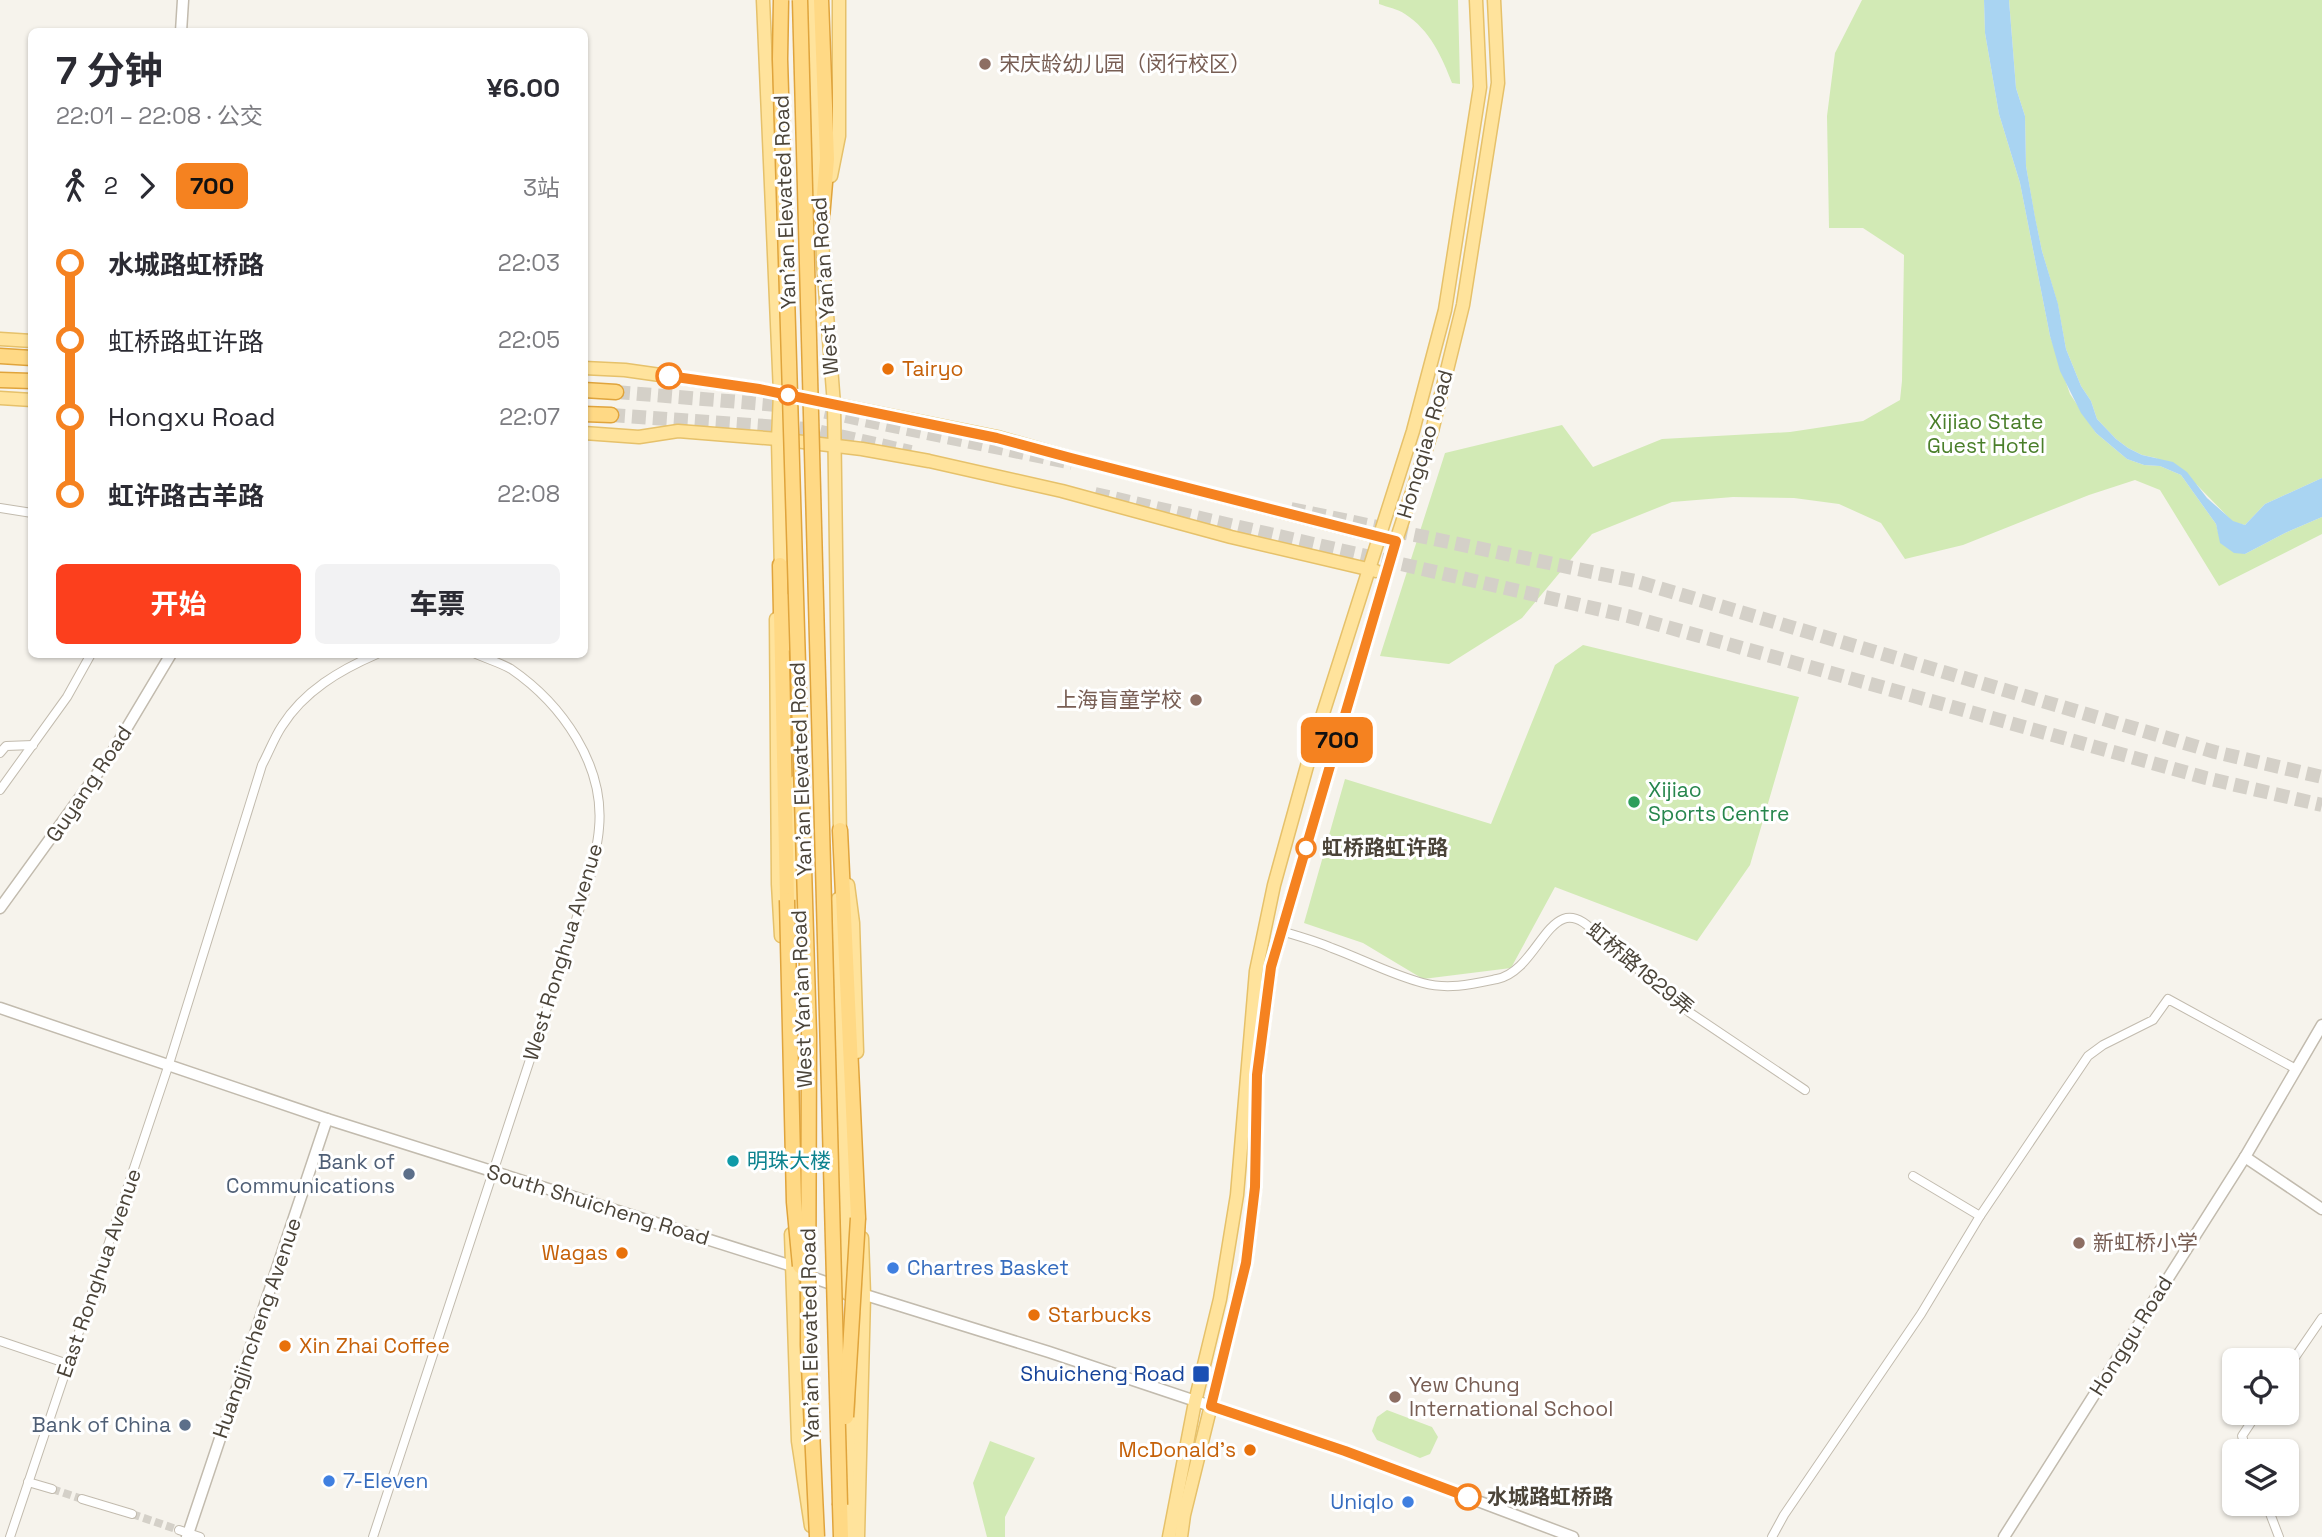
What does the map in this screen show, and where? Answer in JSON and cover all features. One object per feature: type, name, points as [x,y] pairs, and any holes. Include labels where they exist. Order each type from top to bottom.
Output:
[{"type":"highway","name":"Yan'an Elevated Road","points":[[781,0],[809,1035],[808,1345],[815,1537]]},
{"type":"highway","name":"Yan'an Elevated Road","points":[[800,0],[841,1537]]},
{"type":"highway","points":[[821,0],[827,159],[822,218]]},
{"type":"highway","points":[[0,356],[28,358]]},
{"type":"highway","points":[[0,380],[28,381]]},
{"type":"highway","points":[[588,390],[616,392]]},
{"type":"highway","points":[[588,414],[611,415]]},
{"type":"highway","points":[[780,565],[794,1202],[808,1345]]},
{"type":"highway","points":[[840,830],[858,1218],[840,1505]]},
{"type":"main road","name":"West Yan'an Road","points":[[763,0],[780,393],[780,565],[791,636],[811,1277],[815,1537]]},
{"type":"main road","name":"West Yan'an Road","points":[[813,0],[817,183],[822,218],[834,405],[840,830],[837,923],[848,1289],[850,1537]]},
{"type":"main road","points":[[822,218],[839,136],[839,0]]},
{"type":"main road","name":"Hongqiao Road","points":[[1169,1537],[1195,1402],[1220,1299],[1237,1195],[1256,971],[1272,897],[1312,748],[1413,431],[1445,310],[1480,87],[1476,0]]},
{"type":"main road","name":"Hongqiao Road","points":[[1181,1537],[1184,1515],[1246,1263],[1255,1187],[1257,1075],[1271,967],[1396,541],[1432,431],[1463,305],[1498,83],[1494,0]]},
{"type":"main road","points":[[0,340],[28,341]]},
{"type":"main road","points":[[588,368],[625,370],[780,393],[997,438],[1396,541]]},
{"type":"main road","points":[[0,398],[28,400]]},
{"type":"main road","points":[[588,433],[639,437],[678,431],[778,439],[929,461],[1062,491],[1231,537],[1387,573]]},
{"type":"main road","points":[[780,565],[774,636],[778,870],[789,1061],[798,1441],[815,1537]]},
{"type":"main road","points":[[840,830],[853,923],[864,1295],[858,1537]]},
{"type":"street","points":[[181,28],[183,0]]},
{"type":"street","points":[[0,508],[28,512]]},
{"type":"street","points":[[0,790],[3,780],[33,746],[67,697],[89,658]]},
{"type":"street","name":"Guyang Road","points":[[0,908],[110,756],[170,658]]},
{"type":"street","points":[[169,1064],[262,765],[282,725],[312,691],[348,666],[367,658]]},
{"type":"street","name":"West Ronghua Avenue","points":[[485,658],[509,668],[538,691],[562,716],[582,746],[595,782],[599,827],[592,871],[494,1172]]},
{"type":"street","points":[[0,753],[6,746],[33,746]]},
{"type":"street","name":"虹桥路1829弄","points":[[1281,930],[1425,984],[1468,986],[1510,976],[1526,961],[1552,926],[1567,916],[1575,917],[1689,1012],[1805,1090]]},
{"type":"street","points":[[1772,1537],[1784,1515],[1921,1314],[1980,1216],[2088,1056],[2103,1045],[2153,1020],[2168,999],[2296,1069]]},
{"type":"street","name":"South Shuicheng Road","points":[[0,1007],[327,1119],[792,1266],[811,1277],[864,1295],[1049,1352],[1195,1402]]},
{"type":"street","name":"Honggu Road","points":[[2004,1537],[2245,1157],[2322,1026]]},
{"type":"street","name":"East Ronghua Avenue","points":[[10,1537],[169,1064]]},
{"type":"street","name":"Huangjincheng Avenue","points":[[185,1533],[327,1119]]},
{"type":"street","points":[[2245,1157],[2322,1209]]},
{"type":"street","points":[[373,1537],[494,1172]]},
{"type":"street","points":[[1913,1176],[1980,1216]]},
{"type":"street","points":[[2299,1352],[2322,1318]]},
{"type":"street","points":[[0,1341],[68,1364]]},
{"type":"street","points":[[1195,1402],[1345,1451],[1573,1537]]},
{"type":"street","points":[[29,1482],[52,1489]]},
{"type":"street","points":[[82,1499],[132,1514]]},
{"type":"street","points":[[2271,1516],[2279,1537]]},
{"type":"street","points":[[185,1533],[200,1537]]},
{"type":"green space","points":[[1379,0],[1458,0],[1460,84],[1452,83],[1439,54],[1414,20],[1402,12],[1379,4]]},
{"type":"green space","name":"Xijiao State Guest Hotel","points":[[1862,0],[1984,0],[1985,33],[1999,114],[2020,183],[2050,336],[2070,394],[2096,433],[2127,459],[2144,465],[2160,466],[2181,475],[2216,524],[2221,543],[2245,554],[2322,517],[2322,534],[2219,586],[2160,490],[2135,480],[2089,495],[1963,545],[1905,559],[1881,523],[1839,504],[1794,498],[1733,497],[1672,502],[1592,534],[1522,618],[1449,664],[1380,656],[1445,453],[1562,425],[1593,467],[1662,439],[1790,432],[1863,421],[1900,400],[1904,255],[1863,228],[1829,228],[1827,116],[1835,53]]},
{"type":"green space","name":"Xijiao State Guest Hotel","points":[[2009,0],[2322,0],[2322,478],[2265,504],[2245,525],[2233,522],[2197,485],[2156,458],[2142,455],[2116,439],[2097,419],[2091,401],[2081,386],[2066,349],[2058,305],[2035,218],[2026,166],[2025,116],[2016,88]]},
{"type":"green space","name":"Xijiao Sports Centre","points":[[1583,645],[1799,697],[1750,865],[1697,941],[1555,887],[1511,968],[1423,979],[1363,943],[1304,923],[1345,779],[1491,824],[1555,665]]},
{"type":"green space","points":[[1387,1410],[1432,1427],[1438,1437],[1430,1454],[1420,1458],[1377,1440],[1372,1431],[1377,1417]]},
{"type":"green space","points":[[990,1441],[1035,1458],[1005,1517],[1005,1537],[987,1537],[973,1483]]},
{"type":"water","points":[[1984,0],[2009,0],[2016,88],[2025,116],[2026,166],[2042,251],[2058,304],[2066,349],[2097,419],[2128,448],[2142,455],[2173,462],[2187,472],[2207,498],[2233,521],[2245,525],[2265,504],[2322,478],[2322,517],[2245,554],[2234,553],[2220,543],[2216,524],[2181,475],[2160,466],[2144,465],[2127,459],[2096,433],[2081,413],[2060,371],[2050,336],[2020,183],[1999,114],[1985,33]]},
{"type":"tunnel","points":[[616,392],[802,407],[1072,463]]},
{"type":"tunnel","points":[[611,415],[808,429],[911,452]]},
{"type":"tunnel","points":[[1095,494],[1628,616],[2206,778],[2322,805]]},
{"type":"tunnel","points":[[1291,509],[1635,581],[2215,752],[2322,777]]},
{"type":"tunnel","points":[[52,1489],[82,1499]]},
{"type":"tunnel","points":[[132,1514],[179,1530]]},
{"type":"bus line","name":"700","points":[[669,376],[780,393],[1030,445],[1071,458],[1396,541],[1271,967],[1257,1075],[1255,1187],[1246,1263],[1211,1406],[1345,1451],[1468,1497]]},
{"type":"place","name":"宋庆龄幼儿园（闵行校区）","points":[[985,64]]},
{"type":"place","name":"Tairyo","points":[[888,369]]},
{"type":"place","name":"上海盲童学校","points":[[1196,700]]},
{"type":"place","name":"Xijiao Sports Centre","points":[[1634,802]]},
{"type":"place","name":"虹桥路虹许路","points":[[1306,848]]},
{"type":"place","name":"明珠大楼","points":[[733,1161]]},
{"type":"place","name":"Bank of Communications","points":[[409,1174]]},
{"type":"place","name":"新虹桥小学","points":[[2079,1243]]},
{"type":"place","name":"Wagas","points":[[622,1253]]},
{"type":"place","name":"Chartres Basket","points":[[893,1268]]},
{"type":"place","name":"Starbucks","points":[[1034,1315]]},
{"type":"place","name":"Xin Zhai Coffee","points":[[285,1346]]},
{"type":"place","name":"Shuicheng Road","points":[[1201,1374]]},
{"type":"place","name":"Yew Chung International School","points":[[1395,1397]]},
{"type":"place","name":"Bank of China","points":[[185,1425]]},
{"type":"place","name":"McDonald's","points":[[1250,1450]]},
{"type":"place","name":"7-Eleven","points":[[329,1481]]},
{"type":"place","name":"水城路虹桥路","points":[[1468,1497]]},
{"type":"place","name":"Uniqlo","points":[[1408,1502]]}]
